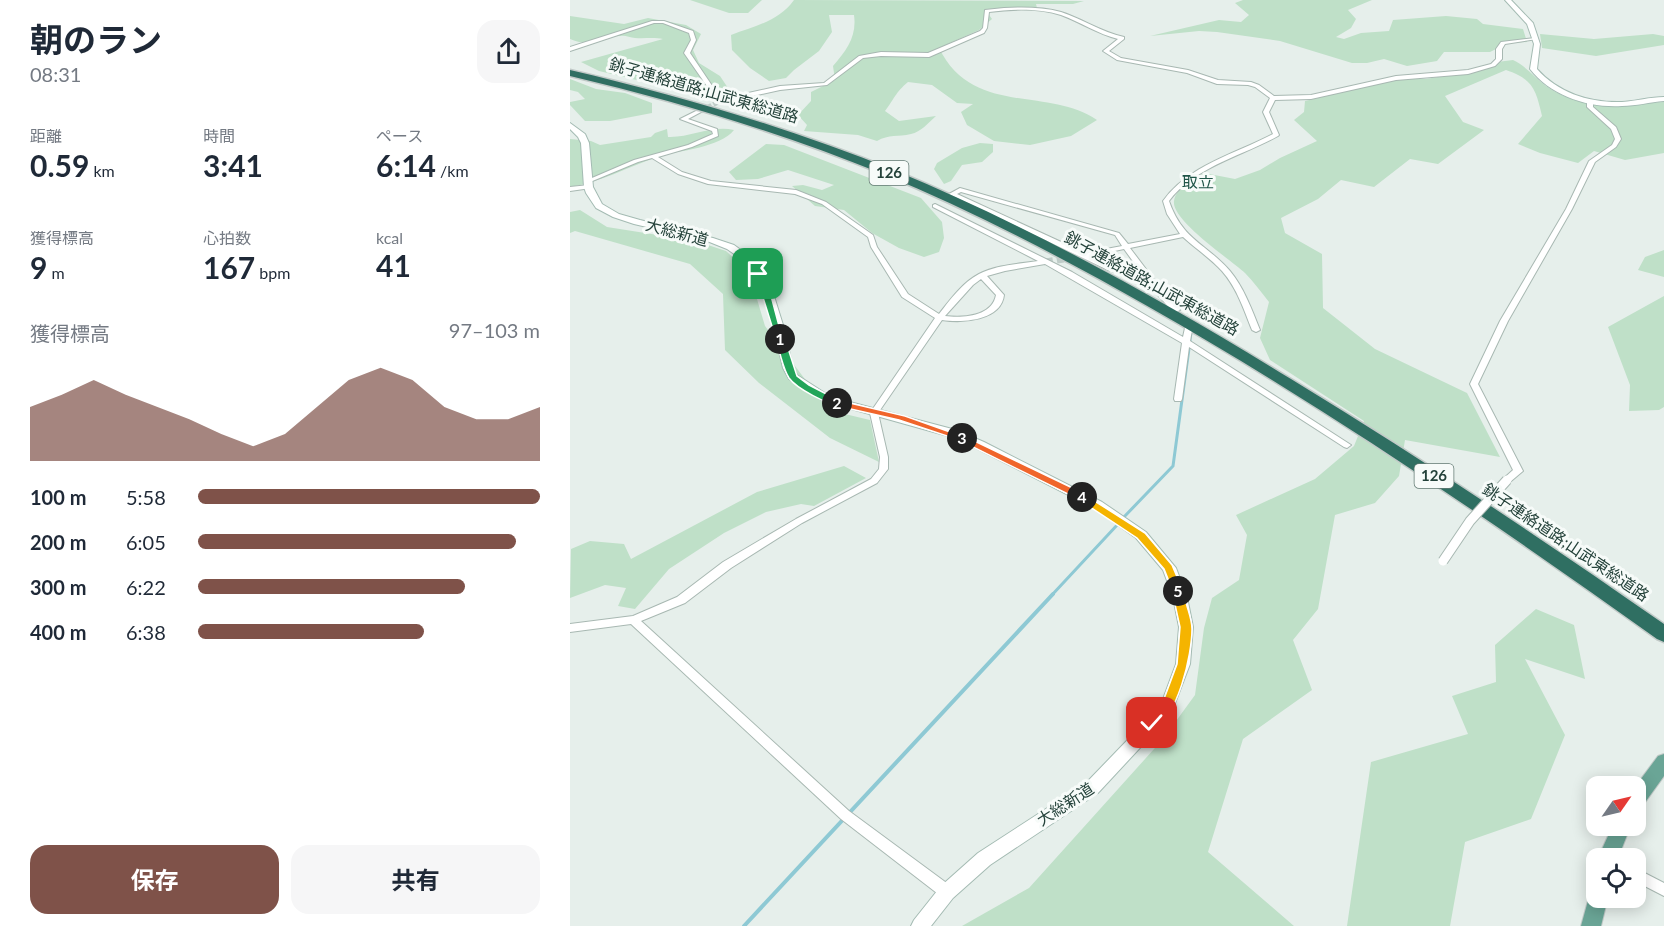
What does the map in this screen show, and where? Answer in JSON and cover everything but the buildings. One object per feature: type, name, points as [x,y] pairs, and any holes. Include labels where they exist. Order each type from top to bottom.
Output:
[{"type":"highway","name":"銚子連絡道路;山武東総道路","points":[[570,73],[663,96],[754,123],[892,174],[1041,244],[1352,423],[1568,566],[1664,634]]},
{"type":"main road","points":[[1646,787],[1664,762]]},
{"type":"main road","points":[[1591,926],[1595,908]]},
{"type":"street","points":[[1508,0],[1530,23],[1537,54],[1533,69],[1538,76],[1570,95],[1590,102],[1620,104],[1664,99]]},
{"type":"street","points":[[570,49],[648,23],[664,22],[692,32],[693,43],[687,53],[720,101],[780,88],[825,84],[852,62],[869,55],[929,55],[982,32],[985,28],[987,11],[1050,12],[1061,14],[1091,29],[1122,38],[1106,51],[1119,59],[1188,72],[1217,82],[1249,83],[1273,98],[1311,97],[1396,78],[1445,75],[1475,70],[1493,64],[1499,59],[1499,49],[1503,43],[1535,39]]},
{"type":"street","points":[[1256,330],[1239,290],[1228,273],[1214,258],[1183,235],[1166,201],[1169,195],[1185,181],[1203,170],[1276,135],[1266,112],[1273,98]]},
{"type":"street","points":[[1443,561],[1470,521],[1518,471],[1474,384],[1504,321],[1569,209],[1592,161],[1614,146],[1618,139],[1614,128],[1590,107],[1590,102]]},
{"type":"street","points":[[570,189],[589,184],[653,156],[690,146],[716,135],[715,130],[683,119],[698,112]]},
{"type":"street","points":[[570,125],[585,142],[589,184]]},
{"type":"street","points":[[653,156],[680,173],[710,183],[796,192],[824,203],[871,236],[878,253],[905,295],[940,318],[957,320],[981,316],[993,309],[1000,295],[982,275]]},
{"type":"street","name":"大総新道","points":[[589,184],[597,205],[608,212],[622,218],[714,241],[738,252],[758,274],[766,292],[788,368],[793,377],[826,399],[874,413],[902,418],[961,437],[1098,505],[1141,535],[1169,568],[1180,597],[1186,627],[1183,664],[1169,702],[1146,731],[1092,788],[1030,826],[984,859],[947,892],[920,926]]},
{"type":"street","points":[[1152,283],[1111,268],[952,194],[960,190],[1117,234],[1152,283],[1176,310]]},
{"type":"street","points":[[934,206],[1190,331],[1347,445]]},
{"type":"street","points":[[1086,255],[1183,235]]},
{"type":"street","points":[[570,628],[633,620],[681,600],[727,565],[799,521],[874,482],[883,469],[884,457],[874,413],[940,318],[968,285],[982,275],[1046,262]]},
{"type":"street","points":[[1178,399],[1190,331]]},
{"type":"street","points":[[633,620],[845,815],[947,892]]},
{"type":"street","points":[[1646,880],[1664,890]]},
{"type":"green space","points":[[690,0],[762,0],[748,13],[729,13]]},
{"type":"green space","points":[[794,0],[1084,1],[1073,4],[1036,4],[1037,8],[985,9],[992,19],[979,30],[939,48],[954,70],[971,84],[991,92],[1077,110],[1097,120],[1071,136],[1030,145],[994,141],[967,125],[961,112],[973,104],[957,103],[932,85],[908,82],[885,111],[899,121],[936,116],[915,133],[890,136],[877,141],[858,135],[804,131],[807,125],[798,115],[811,101],[811,92],[835,80],[833,66],[850,42],[854,30],[854,15],[829,15],[832,32],[819,51],[786,78],[769,81],[750,68],[732,50],[731,35],[774,18]]},
{"type":"green space","points":[[1243,0],[1372,0],[1348,10],[1356,19],[1351,28],[1336,37],[1344,39],[1361,33],[1389,31],[1393,20],[1446,16],[1477,19],[1483,24],[1523,29],[1527,42],[1508,43],[1490,52],[1444,52],[1437,61],[1407,66],[1384,59],[1367,63],[1352,63],[1280,41],[1217,32],[1199,31],[1150,36],[1219,20],[1241,22],[1249,15],[1235,3]]},
{"type":"green space","points":[[570,16],[624,24],[648,18],[686,25],[701,34],[693,50],[699,63],[720,76],[730,91],[701,97],[675,85],[645,82],[599,71],[581,62],[663,39],[623,36],[585,43],[578,42],[570,39]]},
{"type":"green space","points":[[1540,34],[1594,39],[1653,34],[1664,36],[1664,45],[1596,56],[1542,48]]},
{"type":"green space","points":[[1513,60],[1546,86],[1575,100],[1603,105],[1664,102],[1664,153],[1625,160],[1594,151],[1578,163],[1540,153],[1518,144],[1542,116],[1532,87],[1522,77],[1506,70],[1445,96],[1463,122],[1484,130],[1438,164],[1410,159],[1374,187],[1341,180],[1318,199],[1281,218],[1285,233],[1322,254],[1323,308],[1375,349],[1467,393],[1500,457],[1405,440],[1399,476],[1375,503],[1335,515],[1318,609],[1293,640],[1312,690],[1243,739],[1208,852],[1294,926],[962,926],[1029,888],[1163,739],[1195,695],[1204,628],[1212,598],[1239,580],[1247,535],[1236,515],[1315,479],[1354,446],[1364,421],[1270,360],[1260,338],[1269,302],[1245,273],[1191,229],[1176,209],[1175,196],[1186,184],[1204,173],[1235,179],[1260,170],[1317,141],[1294,120],[1304,112],[1305,101],[1399,79],[1426,79],[1468,72],[1497,62]]},
{"type":"green space","points":[[570,79],[596,89],[625,93],[652,103],[652,113],[610,121],[585,121],[570,105],[570,102],[585,99],[578,92],[570,90]]},
{"type":"green space","points":[[667,129],[668,137],[718,129],[734,130],[728,136],[709,145],[657,157],[604,178],[570,187],[570,139],[591,141],[600,145],[651,137]]},
{"type":"green space","points":[[980,143],[993,144],[993,152],[982,162],[962,165],[951,181],[944,184],[934,169],[937,163],[962,148]]},
{"type":"green space","points":[[766,144],[784,145],[921,198],[942,222],[944,238],[939,252],[924,257],[899,248],[872,233],[844,210],[815,206],[792,186],[803,185],[822,190],[834,185],[788,170],[758,179],[736,180],[729,172]]},
{"type":"green space","points":[[580,210],[607,227],[696,241],[726,251],[749,272],[765,326],[828,410],[870,420],[879,462],[830,438],[759,383],[725,350],[723,294],[690,264],[575,231],[570,233],[570,212]]},
{"type":"green space","points":[[1664,250],[1664,277],[1638,270],[1645,257]]},
{"type":"green space","points":[[1664,296],[1664,407],[1659,410],[1629,411],[1630,385],[1608,327]]},
{"type":"green space","points":[[844,466],[866,478],[814,506],[801,504],[766,512],[724,533],[669,569],[635,609],[618,606],[626,588],[605,585],[570,598],[571,549],[590,541],[624,544],[631,559],[757,492]]},
{"type":"green space","points":[[1536,609],[1574,625],[1585,679],[1525,659],[1565,735],[1531,819],[1465,842],[1450,926],[1347,926],[1371,762],[1468,734],[1452,696],[1496,682],[1495,645]]},
{"type":"waterway","points":[[1190,342],[1192,330]]},
{"type":"waterway","points":[[1123,518],[1173,466],[1190,341]]},
{"type":"waterway","points":[[1051,596],[1119,523]]},
{"type":"waterway","points":[[744,926],[1053,594]]},
{"type":"tunnel","points":[[701,111],[720,101]]},
{"type":"tunnel","points":[[1046,262],[1075,257]]},
{"type":"district","name":"取立","points":[[1198,182]]},
{"type":"route","points":[[758,274],[766,292],[788,368],[793,377],[806,387],[826,399],[874,413],[902,418],[952,433],[980,445],[1098,505],[1141,535],[1169,568],[1180,597],[1186,627],[1183,664],[1169,702],[1152,723]]}]
